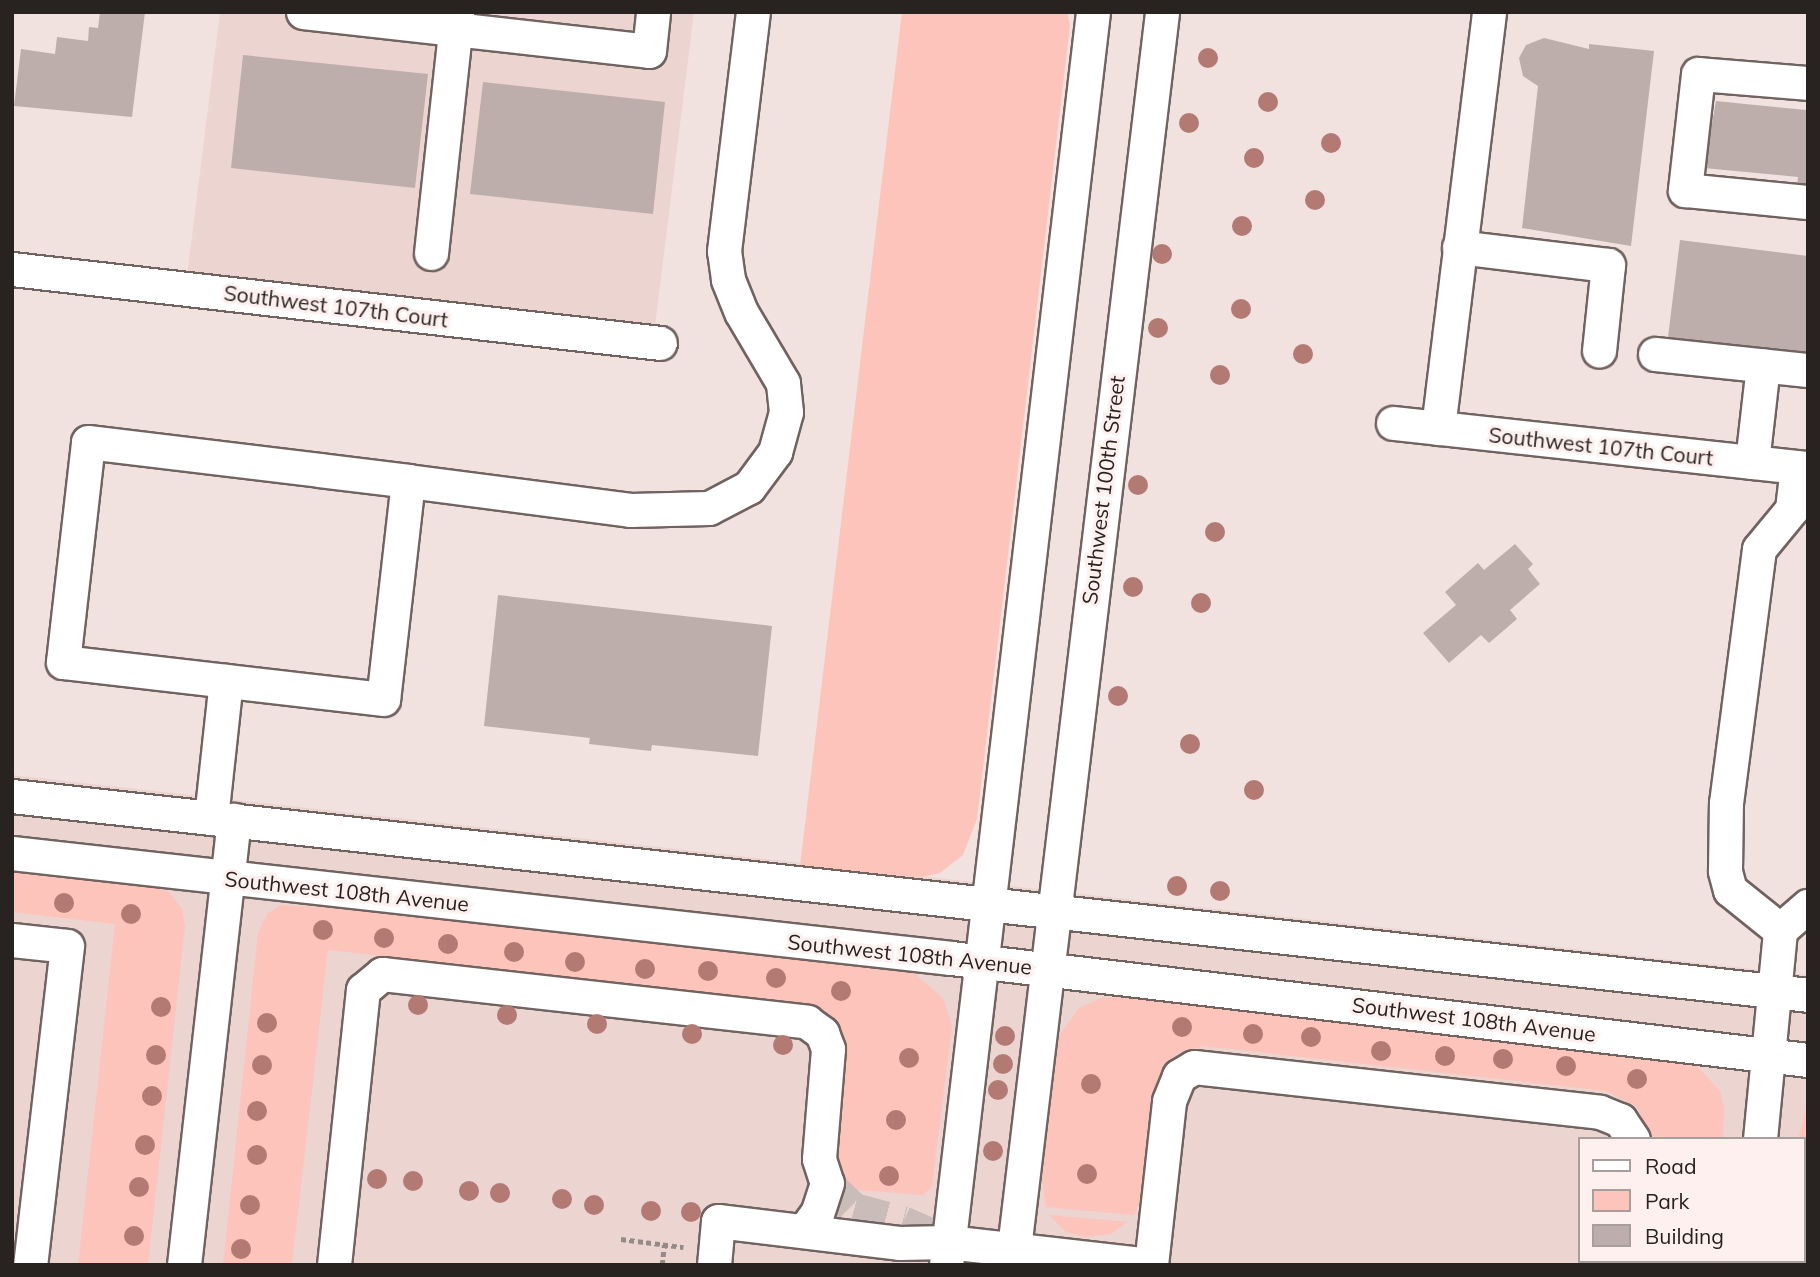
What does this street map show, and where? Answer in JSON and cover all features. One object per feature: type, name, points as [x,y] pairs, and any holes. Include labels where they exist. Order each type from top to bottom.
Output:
[{"type":"street","points":[[303,12],[456,21],[649,51],[653,12]]},
{"type":"street","points":[[947,1253],[1093,12]]},
{"type":"street","name":"Southwest 100th Street","points":[[1013,1257],[1162,12]]},
{"type":"street","points":[[1438,428],[1489,12]]},
{"type":"street","points":[[408,481],[383,699],[63,662],[88,442],[408,481],[631,510],[692,511],[726,503],[765,468],[785,423],[783,383],[741,312],[728,279],[724,251],[757,18]]},
{"type":"street","points":[[431,253],[456,21]]},
{"type":"street","points":[[1808,82],[1698,74],[1685,190],[1808,202]]},
{"type":"street","points":[[1459,247],[1608,265],[1599,351]]},
{"type":"street","name":"Southwest 107th Court","points":[[12,269],[660,343]]},
{"type":"street","points":[[1655,354],[1808,370]]},
{"type":"street","points":[[1752,462],[1763,366]]},
{"type":"street","name":"Southwest 107th Court","points":[[1394,423],[1802,467]]},
{"type":"street","points":[[1760,1137],[1771,1055],[1793,994],[1780,930],[1730,890],[1725,871],[1726,803],[1759,549],[1800,510],[1802,467]]},
{"type":"street","points":[[184,1265],[228,878],[223,819],[226,681]]},
{"type":"street","points":[[12,796],[987,902],[1793,994]]},
{"type":"street","name":"Southwest 108th Avenue","points":[[12,853],[980,961],[1808,1060]]},
{"type":"street","points":[[1780,930],[1808,906]]},
{"type":"street","points":[[12,940],[67,946],[30,1265]]},
{"type":"street","points":[[334,1265],[363,990],[382,974],[807,1022],[822,1033],[828,1049],[819,1159],[827,1183],[817,1213],[804,1231]]},
{"type":"street","points":[[705,1257],[718,1222],[899,1243],[947,1253],[1151,1265],[1169,1101],[1179,1076],[1194,1066],[1611,1115],[1625,1124],[1632,1137]]},
{"type":"path","points":[[621,1239],[664,1244],[705,1257]]},
{"type":"path","points":[[662,1265],[664,1244]]},
{"type":"shaded area","points":[[220,12],[694,12],[654,334],[187,276]]},
{"type":"shaded area","points":[[12,775],[1808,975],[1808,1265],[12,1265]]},
{"type":"green space","points":[[902,12],[1067,12],[1070,25],[977,819],[963,855],[940,873],[922,877],[852,874],[800,866]]},
{"type":"green space","points":[[12,870],[153,887],[169,892],[182,909],[185,926],[148,1265],[78,1265],[115,924],[12,912]]},
{"type":"green space","points":[[280,905],[401,911],[911,971],[943,998],[952,1026],[932,1186],[923,1195],[847,1189],[834,1165],[842,1037],[834,1020],[811,1004],[328,950],[292,1265],[223,1265],[258,933],[267,914]]},
{"type":"green space","points":[[1119,996],[1683,1061],[1697,1066],[1720,1091],[1724,1108],[1723,1137],[1649,1137],[1637,1107],[1606,1091],[1204,1046],[1176,1054],[1159,1077],[1142,1198],[1134,1215],[1046,1207],[1042,1180],[1059,1036],[1079,1008],[1102,998]]},
{"type":"green space","points":[[1808,1103],[1808,1265],[1784,1265],[1806,1263],[1806,1137],[1799,1137]]},
{"type":"green space","points":[[1049,1215],[1128,1222],[1111,1234],[1085,1237],[1066,1232]]},
{"type":"building","points":[[100,12],[145,12],[132,117],[14,106],[21,49],[55,54],[57,37],[88,41],[89,27],[98,28]]},
{"type":"building","points":[[1544,38],[1589,49],[1589,44],[1654,51],[1631,246],[1522,228],[1538,86],[1523,76],[1519,58],[1526,45]]},
{"type":"building","points":[[243,55],[428,74],[415,188],[231,168]]},
{"type":"building","points":[[483,82],[665,102],[653,214],[470,194]]},
{"type":"building","points":[[1716,101],[1806,110],[1808,186],[1797,185],[1798,177],[1704,168]]},
{"type":"building","points":[[1680,240],[1808,256],[1808,355],[1668,337]]},
{"type":"building","points":[[1515,544],[1533,564],[1528,569],[1540,584],[1510,610],[1517,619],[1489,643],[1481,635],[1449,663],[1423,633],[1456,605],[1445,592],[1478,563],[1484,570]]},
{"type":"building","points":[[498,595],[772,626],[758,756],[652,745],[651,751],[589,744],[590,738],[484,726]]},
{"type":"tunnel","points":[[827,1183],[854,1209],[903,1222],[948,1242]]}]
